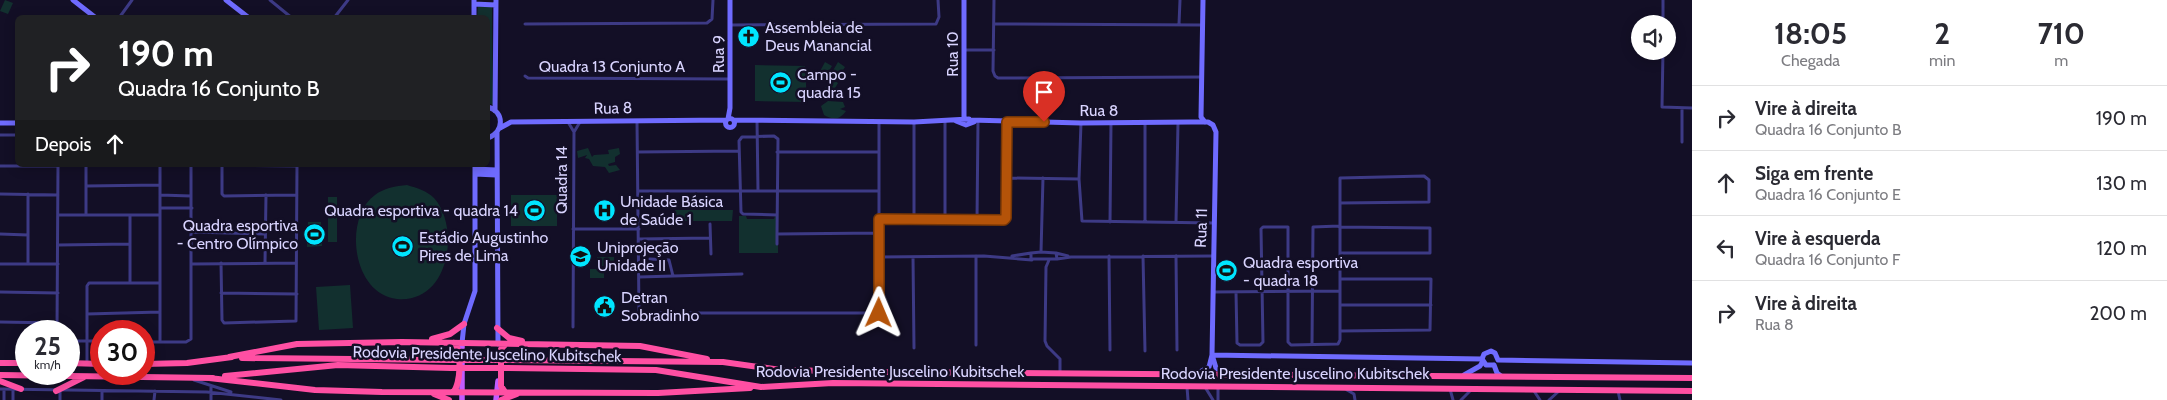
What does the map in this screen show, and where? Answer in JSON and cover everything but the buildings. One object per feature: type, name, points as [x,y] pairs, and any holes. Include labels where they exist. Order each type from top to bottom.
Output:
[{"type":"highway","points":[[402,342],[440,338],[464,324]]},
{"type":"highway","points":[[497,328],[509,338],[520,341],[560,344]]},
{"type":"highway","points":[[229,357],[297,344],[402,342],[640,346],[723,362]]},
{"type":"highway","points":[[453,392],[457,387],[459,375],[459,349],[454,343]]},
{"type":"highway","points":[[498,390],[501,386],[501,348],[506,344]]},
{"type":"highway","name":"Rodovia Presidente Juscelino Kubitschek","points":[[155,364],[187,363],[229,357],[723,362],[781,370],[1692,378]]},
{"type":"highway","points":[[0,363],[15,363]]},
{"type":"highway","points":[[80,363],[90,363]]},
{"type":"highway","name":"Rodovia Presidente Juscelino Kubitschek","points":[[0,375],[209,378],[338,365],[656,370],[761,387],[823,383],[1692,391]]},
{"type":"highway","points":[[1040,385],[1046,380],[1041,372]]},
{"type":"highway","points":[[1062,385],[1056,378],[1070,374]]},
{"type":"highway","points":[[58,391],[87,376]]},
{"type":"highway","points":[[209,378],[315,390],[453,392],[498,390],[658,393],[761,387]]},
{"type":"highway","points":[[1651,390],[1649,383],[1653,378]]},
{"type":"highway","points":[[0,381],[21,389]]},
{"type":"highway","points":[[421,391],[450,400]]},
{"type":"highway","points":[[501,400],[525,392]]},
{"type":"main road","points":[[73,0],[80,2],[93,15]]},
{"type":"main road","points":[[226,0],[241,15]]},
{"type":"main road","name":"Rua 9","points":[[730,0],[730,121]]},
{"type":"main road","name":"Rua 10","points":[[964,0],[964,108],[966,121]]},
{"type":"main road","points":[[1191,122],[1202,112],[1203,0]]},
{"type":"main road","points":[[474,15],[474,2],[496,2],[498,130],[496,172],[498,390],[496,400]]},
{"type":"main road","points":[[490,108],[511,122]]},
{"type":"main road","name":"Rua 11","points":[[1202,112],[1201,119],[1213,125],[1216,132],[1212,355]]},
{"type":"main road","name":"Rua 8","points":[[490,136],[511,122],[757,120],[914,122],[954,120],[1007,122],[1191,122]]},
{"type":"main road","points":[[1191,122],[1205,122]]},
{"type":"main road","points":[[0,123],[15,123]]},
{"type":"main road","points":[[462,400],[464,324],[475,291],[475,169],[496,172]]},
{"type":"main road","points":[[1464,375],[1480,366],[1486,352],[1491,351],[1497,355],[1498,360]]},
{"type":"main road","points":[[1212,355],[1483,360],[1489,366],[1494,366]]},
{"type":"main road","points":[[1198,373],[1209,367],[1212,355]]},
{"type":"main road","points":[[1212,355],[1216,368],[1229,374]]},
{"type":"main road","points":[[1498,360],[1692,362]]},
{"type":"main road","points":[[1498,360],[1494,366],[1496,373],[1502,376]]},
{"type":"street","points":[[121,15],[132,0]]},
{"type":"street","points":[[271,0],[288,15]]},
{"type":"street","points":[[336,15],[348,0]]},
{"type":"street","points":[[525,24],[706,23],[712,19],[713,0]]},
{"type":"street","points":[[730,24],[936,24],[938,0]]},
{"type":"street","points":[[994,0],[994,74],[999,78],[1202,77]]},
{"type":"street","points":[[1178,24],[1180,0]]},
{"type":"street","points":[[1663,0],[1663,15]]},
{"type":"street","points":[[995,24],[1203,25]]},
{"type":"street","points":[[964,50],[994,50]]},
{"type":"street","points":[[1662,60],[1662,107],[1692,108]]},
{"type":"street","name":"Quadra 13 Conjunto A","points":[[525,76],[528,78],[730,78]]},
{"type":"street","points":[[1682,108],[1682,142]]},
{"type":"street","points":[[637,120],[639,191],[638,313],[879,313],[879,121]]},
{"type":"street","points":[[757,120],[758,191]]},
{"type":"street","points":[[944,220],[946,120]]},
{"type":"street","points":[[568,121],[574,131],[580,121]]},
{"type":"street","points":[[977,121],[977,220]]},
{"type":"street","points":[[914,122],[914,220]]},
{"type":"street","points":[[879,219],[1004,220],[1006,218],[1008,178],[1007,122]]},
{"type":"street","points":[[1081,122],[1080,217],[1084,222],[1214,224]]},
{"type":"street","points":[[1110,222],[1111,122]]},
{"type":"street","points":[[1145,122],[1145,222]]},
{"type":"street","points":[[1176,222],[1178,122]]},
{"type":"street","name":"Quadra 14","points":[[573,327],[574,131]]},
{"type":"street","points":[[0,134],[15,135]]},
{"type":"street","points":[[777,215],[742,213],[739,191],[738,141],[741,138],[775,136],[778,139],[777,244]]},
{"type":"street","points":[[638,152],[739,151]]},
{"type":"street","points":[[777,152],[879,152]]},
{"type":"street","points":[[0,166],[15,166]]},
{"type":"street","points":[[58,167],[58,320]]},
{"type":"street","points":[[86,167],[86,214]]},
{"type":"street","points":[[160,167],[160,342]]},
{"type":"street","points":[[155,342],[186,342],[190,340],[192,264],[191,167]]},
{"type":"street","points":[[222,167],[223,196],[296,195]]},
{"type":"street","points":[[221,264],[224,324],[296,321],[297,167]]},
{"type":"street","points":[[1236,292],[1236,342],[1240,345],[1260,345],[1263,342],[1261,229],[1262,227],[1288,227],[1287,340],[1291,345],[1336,344],[1340,340],[1339,227],[1340,179],[1342,177],[1424,176],[1430,182],[1429,202],[1340,203]]},
{"type":"street","points":[[1008,178],[1079,179]]},
{"type":"street","points":[[1041,250],[1043,178]]},
{"type":"street","points":[[86,186],[160,184]]},
{"type":"street","points":[[639,191],[879,191]]},
{"type":"street","points":[[0,194],[58,195]]},
{"type":"street","points":[[28,194],[28,264]]},
{"type":"street","points":[[160,195],[191,196]]},
{"type":"street","points":[[264,264],[266,195]]},
{"type":"street","points":[[160,208],[192,208]]},
{"type":"street","points":[[58,215],[160,215]]},
{"type":"street","points":[[130,215],[130,282]]},
{"type":"street","points":[[710,224],[710,254]]},
{"type":"street","points":[[1312,344],[1313,227],[1430,228],[1430,253],[1340,253]]},
{"type":"street","name":"Quadra 14","points":[[574,229],[639,229]]},
{"type":"street","points":[[192,232],[264,234]]},
{"type":"street","points":[[777,234],[879,233]]},
{"type":"street","points":[[0,234],[28,235]]},
{"type":"street","points":[[639,239],[710,238]]},
{"type":"street","points":[[58,245],[130,244]]},
{"type":"street","points":[[879,256],[1007,256],[1041,250],[1071,257]]},
{"type":"street","points":[[1031,253],[1032,260]]},
{"type":"street","points":[[1056,253],[1057,259]]},
{"type":"street","points":[[976,256],[976,345]]},
{"type":"street","points":[[1007,256],[1032,260],[1049,260],[1071,257],[1109,256],[1213,256]]},
{"type":"street","points":[[1109,256],[1110,350]]},
{"type":"street","points":[[1143,256],[1145,351]]},
{"type":"street","points":[[1176,256],[1177,350]]},
{"type":"street","points":[[913,257],[914,348]]},
{"type":"street","points":[[650,259],[669,260],[672,276]]},
{"type":"street","points":[[1042,260],[1046,267]]},
{"type":"street","points":[[1049,260],[1046,267],[1045,341],[1060,359],[1060,373]]},
{"type":"street","points":[[192,264],[296,263]]},
{"type":"street","points":[[0,264],[58,264]]},
{"type":"street","points":[[639,277],[742,274]]},
{"type":"street","points":[[1340,279],[1431,279],[1430,330],[1340,331]]},
{"type":"street","points":[[87,363],[86,341],[89,283],[160,283]]},
{"type":"street","points":[[1213,292],[1339,291]]},
{"type":"street","points":[[0,292],[58,294]]},
{"type":"street","points":[[221,293],[297,294]]},
{"type":"street","points":[[1340,305],[1431,305]]},
{"type":"street","points":[[87,314],[160,312]]},
{"type":"street","points":[[0,322],[15,322]]},
{"type":"street","points":[[80,341],[90,341]]},
{"type":"street","points":[[188,377],[236,394]]},
{"type":"street","points":[[211,386],[211,400]]},
{"type":"street","points":[[1187,386],[1188,400]]},
{"type":"street","points":[[1205,386],[1213,400]]},
{"type":"street","points":[[1218,386],[1218,400]]},
{"type":"street","points":[[1342,388],[1354,394],[1355,400]]},
{"type":"street","points":[[1450,388],[1453,400]]},
{"type":"street","points":[[1461,400],[1474,388]]},
{"type":"street","points":[[4,400],[2,389],[211,392],[281,400]]},
{"type":"street","points":[[13,400],[14,389]]},
{"type":"street","points":[[1531,389],[1540,400]]},
{"type":"street","points":[[1549,400],[1562,389]]},
{"type":"street","points":[[1618,390],[1620,400]]},
{"type":"street","points":[[58,391],[60,400]]},
{"type":"street","points":[[102,391],[102,400]]},
{"type":"street","points":[[154,400],[155,391]]},
{"type":"green space","points":[[5,0],[13,3],[8,14],[0,11]]},
{"type":"green space","points":[[478,6],[492,6],[493,105],[490,104],[490,15],[477,15]]},
{"type":"green space","points":[[825,62],[832,66],[824,79],[818,75]]},
{"type":"green space","points":[[838,62],[845,67],[838,78],[831,74]]},
{"type":"green space","name":"Campo - quadra 15","points":[[755,65],[805,66],[807,102],[755,101]]},
{"type":"green space","points":[[831,78],[838,83],[831,95],[824,90]]},
{"type":"green space","points":[[828,101],[843,102],[845,107],[840,109],[846,111],[836,118],[824,115],[821,106]]},
{"type":"green space","points":[[588,148],[592,157],[594,155],[609,154],[608,150],[619,148],[620,154],[615,157],[615,162],[608,164],[609,166],[616,165],[620,170],[609,173],[605,167],[593,166],[589,159],[585,158],[587,155],[578,158],[577,151]]},
{"type":"green space","name":"Estádio Augustinho Pires de Lima","points":[[407,185],[425,192],[434,198],[442,211],[447,227],[448,244],[445,262],[439,277],[429,290],[415,297],[397,299],[382,294],[370,284],[362,270],[357,254],[356,237],[359,220],[365,206],[375,195],[390,188]]},
{"type":"green space","name":"Quadra esportiva - quadra 14","points":[[511,195],[557,195],[557,226],[511,226]]},
{"type":"green space","points":[[328,197],[337,197],[337,242],[328,242]]},
{"type":"green space","points":[[675,210],[733,210],[732,221],[676,221]]},
{"type":"green space","points":[[739,216],[746,216],[747,219],[774,219],[775,216],[778,219],[778,253],[739,253]]},
{"type":"green space","name":"Quadra esportiva - Centro Olímpico","points":[[308,222],[321,222],[322,246],[307,247]]},
{"type":"green space","points":[[597,257],[614,257],[614,266],[597,266]]},
{"type":"green space","name":"Quadra esportiva - quadra 18","points":[[1223,264],[1232,264],[1232,279],[1223,278]]},
{"type":"green space","points":[[590,269],[604,269],[604,278],[590,278]]},
{"type":"green space","points":[[350,285],[353,328],[319,330],[316,287]]},
{"type":"place","name":"Assembleia de Deus Manancial","points":[[749,36]]},
{"type":"place","name":"Campo - quadra 15","points":[[781,83]]},
{"type":"place","name":"Quadra esportiva - quadra 14","points":[[534,210]]},
{"type":"place","name":"Unidade Básica de Saúde 1","points":[[604,210]]},
{"type":"place","name":"Quadra esportiva - Centro Olímpico","points":[[314,234]]},
{"type":"place","name":"Estádio Augustinho Pires de Lima","points":[[403,246]]},
{"type":"place","name":"Uniprojeção Unidade II","points":[[581,256]]},
{"type":"place","name":"Quadra esportiva - quadra 18","points":[[1227,271]]},
{"type":"place","name":"Detran Sobradinho","points":[[605,306]]},
{"type":"route","points":[[879,313],[879,219],[1004,220],[1006,218],[1008,178],[1007,122],[1044,122]]}]
